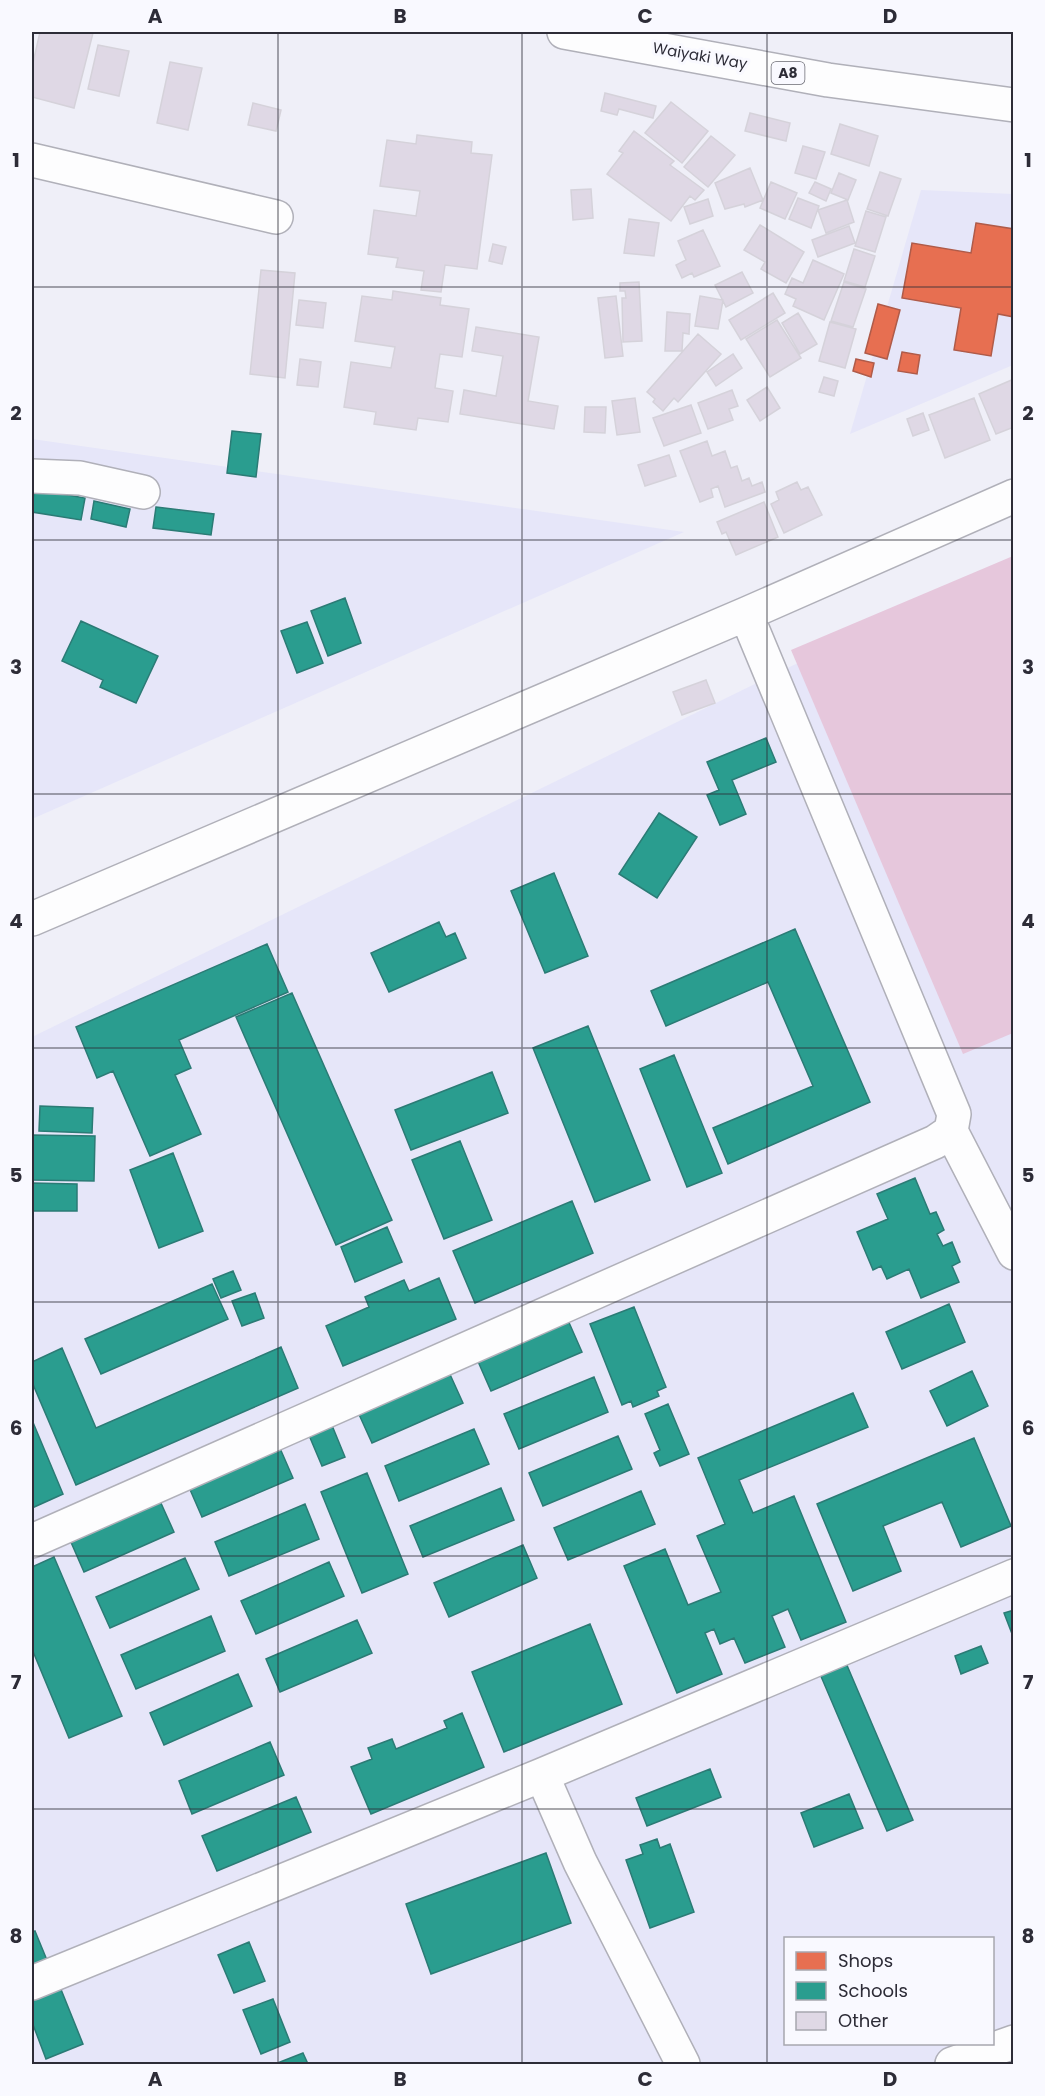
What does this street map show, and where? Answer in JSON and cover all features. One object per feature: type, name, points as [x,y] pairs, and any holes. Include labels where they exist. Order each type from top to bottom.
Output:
[{"type":"main road","name":"Waiyaki Way","points":[[564,32],[828,80],[1014,105]]},
{"type":"main road","points":[[32,160],[276,217]]},
{"type":"main road","points":[[32,476],[80,478],[143,492]]},
{"type":"main road","points":[[32,919],[746,614],[1014,496]]},
{"type":"main road","points":[[746,614],[954,1114],[951,1131],[1014,1253]]},
{"type":"main road","points":[[32,1541],[935,1142],[951,1131]]},
{"type":"main road","points":[[32,1983],[542,1775],[1014,1576]]},
{"type":"main road","points":[[542,1775],[580,1862],[683,2064]]},
{"type":"main road","points":[[952,2064],[1014,2042]]},
{"type":"shaded area","points":[[921,190],[1013,194],[1013,365],[850,434]]},
{"type":"shaded area","points":[[32,439],[684,532],[32,819]]},
{"type":"shaded area","points":[[1013,556],[1013,1033],[963,1054],[791,650]]},
{"type":"shaded area","points":[[1013,558],[1013,2064],[32,2064],[32,1037]]},
{"type":"building: Shops","points":[[976,223],[1014,229],[1014,317],[998,314],[991,356],[954,350],[961,308],[902,298],[912,243],[971,253]]},
{"type":"building: Shops","points":[[878,304],[900,310],[887,359],[865,353]]},
{"type":"building: Shops","points":[[902,352],[920,355],[917,374],[898,371]]},
{"type":"building: Shops","points":[[856,359],[874,363],[871,377],[853,371]]},
{"type":"building: Schools","points":[[232,431],[261,434],[256,477],[227,473]]},
{"type":"building: Schools","points":[[34,489],[85,498],[81,520],[32,512]]},
{"type":"building: Schools","points":[[94,501],[130,509],[126,527],[91,519]]},
{"type":"building: Schools","points":[[156,507],[214,514],[211,535],[153,528]]},
{"type":"building: Schools","points":[[345,598],[361,643],[328,656],[311,611]]},
{"type":"building: Schools","points":[[81,621],[158,656],[136,703],[100,687],[103,680],[62,661]]},
{"type":"building: Schools","points":[[307,622],[323,663],[297,673],[281,631]]},
{"type":"building: Schools","points":[[766,738],[776,762],[732,780],[746,814],[720,825],[707,795],[719,790],[707,762]]},
{"type":"building: Schools","points":[[659,813],[697,837],[657,898],[619,874]]},
{"type":"building: Schools","points":[[554,873],[588,956],[545,973],[511,891]]},
{"type":"building: Schools","points":[[439,922],[446,937],[455,933],[466,958],[389,992],[371,953]]},
{"type":"building: Schools","points":[[795,929],[870,1102],[728,1164],[713,1128],[813,1086],[768,982],[666,1026],[651,991]]},
{"type":"building: Schools","points":[[267,944],[288,992],[179,1040],[191,1068],[175,1075],[201,1134],[150,1156],[113,1071],[97,1078],[76,1027]]},
{"type":"building: Schools","points":[[292,993],[392,1220],[336,1245],[236,1017]]},
{"type":"building: Schools","points":[[588,1026],[650,1180],[595,1202],[533,1048]]},
{"type":"building: Schools","points":[[674,1055],[722,1173],[687,1187],[640,1069]]},
{"type":"building: Schools","points":[[492,1072],[508,1113],[411,1150],[395,1110]]},
{"type":"building: Schools","points":[[40,1106],[93,1108],[92,1133],[39,1131]]},
{"type":"building: Schools","points":[[32,1135],[95,1136],[94,1181],[32,1180]]},
{"type":"building: Schools","points":[[460,1141],[492,1220],[444,1239],[412,1160]]},
{"type":"building: Schools","points":[[173,1153],[203,1231],[159,1248],[130,1170]]},
{"type":"building: Schools","points":[[915,1178],[930,1214],[936,1212],[944,1230],[937,1234],[943,1246],[952,1242],[960,1262],[952,1266],[959,1282],[921,1298],[909,1269],[887,1279],[881,1266],[873,1270],[857,1232],[888,1219],[877,1194]]},
{"type":"building: Schools","points":[[32,1183],[77,1184],[77,1211],[32,1211]]},
{"type":"building: Schools","points":[[572,1201],[593,1253],[475,1303],[453,1251]]},
{"type":"building: Schools","points":[[387,1227],[402,1262],[355,1282],[341,1247]]},
{"type":"building: Schools","points":[[233,1271],[241,1290],[221,1298],[213,1279]]},
{"type":"building: Schools","points":[[439,1278],[456,1319],[343,1366],[326,1326],[369,1307],[365,1297],[404,1280],[409,1291]]},
{"type":"building: Schools","points":[[212,1284],[228,1319],[101,1374],[85,1339]]},
{"type":"building: Schools","points":[[255,1293],[264,1318],[242,1326],[232,1301]]},
{"type":"building: Schools","points":[[949,1304],[965,1342],[902,1369],[886,1332]]},
{"type":"building: Schools","points":[[634,1307],[666,1387],[657,1391],[659,1396],[633,1407],[631,1401],[622,1405],[590,1324]]},
{"type":"building: Schools","points":[[567,1318],[582,1352],[491,1391],[476,1357]]},
{"type":"building: Schools","points":[[281,1347],[298,1388],[76,1485],[32,1382],[32,1362],[62,1348],[96,1428]]},
{"type":"building: Schools","points":[[448,1370],[463,1403],[372,1443],[357,1410]]},
{"type":"building: Schools","points":[[972,1371],[988,1406],[947,1426],[930,1391]]},
{"type":"building: Schools","points":[[594,1377],[608,1412],[519,1449],[504,1414]]},
{"type":"building: Schools","points":[[853,1393],[868,1427],[739,1480],[753,1513],[794,1496],[846,1622],[801,1640],[788,1609],[772,1616],[785,1647],[745,1663],[734,1638],[720,1644],[714,1629],[705,1633],[722,1674],[677,1693],[624,1566],[665,1549],[688,1605],[721,1592],[697,1536],[725,1524],[698,1458]]},
{"type":"building: Schools","points":[[668,1404],[689,1454],[660,1466],[654,1453],[660,1450],[645,1414]]},
{"type":"building: Schools","points":[[32,1420],[63,1494],[32,1508]]},
{"type":"building: Schools","points":[[331,1423],[345,1457],[322,1466],[308,1433]]},
{"type":"building: Schools","points":[[474,1429],[489,1464],[399,1501],[385,1466]]},
{"type":"building: Schools","points":[[618,1436],[632,1469],[543,1506],[529,1473]]},
{"type":"building: Schools","points":[[974,1438],[1011,1526],[961,1547],[942,1502],[883,1526],[901,1571],[853,1591],[817,1504]]},
{"type":"building: Schools","points":[[279,1446],[293,1478],[202,1517],[188,1485]]},
{"type":"building: Schools","points":[[367,1473],[408,1574],[362,1593],[321,1492]]},
{"type":"building: Schools","points":[[501,1488],[514,1520],[423,1557],[410,1526]]},
{"type":"building: Schools","points":[[641,1491],[655,1524],[568,1560],[554,1528]]},
{"type":"building: Schools","points":[[160,1501],[174,1532],[84,1572],[70,1540]]},
{"type":"building: Schools","points":[[305,1504],[319,1539],[229,1576],[215,1542]]},
{"type":"building: Schools","points":[[523,1545],[537,1578],[449,1617],[434,1583]]},
{"type":"building: Schools","points":[[54,1557],[122,1716],[69,1738],[32,1649],[32,1567]]},
{"type":"building: Schools","points":[[185,1558],[199,1589],[110,1628],[96,1597]]},
{"type":"building: Schools","points":[[329,1562],[344,1596],[256,1634],[241,1601]]},
{"type":"building: Schools","points":[[1014,1610],[1014,1639],[1004,1613]]},
{"type":"building: Schools","points":[[211,1616],[225,1651],[136,1689],[121,1655]]},
{"type":"building: Schools","points":[[357,1620],[372,1653],[280,1692],[266,1659]]},
{"type":"building: Schools","points":[[590,1624],[622,1704],[504,1752],[472,1672]]},
{"type":"building: Schools","points":[[981,1646],[988,1663],[961,1674],[955,1656]]},
{"type":"building: Schools","points":[[846,1663],[913,1820],[887,1831],[820,1674]]},
{"type":"building: Schools","points":[[238,1674],[252,1706],[164,1745],[150,1713]]},
{"type":"building: Schools","points":[[462,1713],[484,1767],[371,1814],[351,1767],[372,1759],[368,1748],[392,1739],[396,1749],[447,1728],[444,1721]]},
{"type":"building: Schools","points":[[270,1742],[284,1775],[192,1814],[179,1781]]},
{"type":"building: Schools","points":[[710,1769],[721,1797],[647,1826],[636,1798]]},
{"type":"building: Schools","points":[[849,1794],[863,1828],[814,1847],[801,1813]]},
{"type":"building: Schools","points":[[296,1797],[311,1832],[217,1871],[202,1836]]},
{"type":"building: Schools","points":[[657,1839],[660,1848],[670,1844],[694,1912],[650,1928],[626,1860],[643,1854],[640,1845]]},
{"type":"building: Schools","points":[[546,1853],[571,1923],[431,1974],[406,1904]]},
{"type":"building: Schools","points":[[35,1931],[49,1965],[32,1972],[32,1932]]},
{"type":"building: Schools","points":[[249,1942],[265,1981],[234,1993],[218,1955]]},
{"type":"building: Schools","points":[[58,1982],[83,2044],[46,2059],[32,2022],[32,1993]]},
{"type":"building: Schools","points":[[273,1999],[290,2042],[261,2054],[243,2010]]},
{"type":"building: Schools","points":[[303,2053],[308,2064],[275,2064]]},
{"type":"building: Other","points":[[40,32],[93,33],[74,108],[32,97],[32,67]]},
{"type":"building: Other","points":[[98,45],[129,51],[119,96],[88,89]]},
{"type":"building: Other","points":[[170,62],[202,68],[188,130],[157,123]]},
{"type":"building: Other","points":[[605,93],[656,106],[653,118],[619,109],[617,115],[601,111]]},
{"type":"building: Other","points":[[671,102],[708,131],[682,163],[645,133]]},
{"type":"building: Other","points":[[253,103],[281,110],[276,131],[248,125]]},
{"type":"building: Other","points":[[750,113],[790,123],[786,141],[745,131]]},
{"type":"building: Other","points":[[840,124],[878,136],[869,166],[831,154]]},
{"type":"building: Other","points":[[634,131],[674,161],[670,165],[704,190],[695,200],[690,196],[671,221],[607,174],[623,153],[619,151]]},
{"type":"building: Other","points":[[417,135],[472,142],[471,153],[492,155],[477,269],[445,265],[441,292],[421,290],[424,271],[396,267],[398,258],[368,254],[374,210],[416,216],[420,191],[380,186],[387,140],[416,144]]},
{"type":"building: Other","points":[[711,136],[735,155],[708,187],[684,167]]},
{"type":"building: Other","points":[[803,146],[825,152],[816,179],[795,173]]},
{"type":"building: Other","points":[[750,168],[763,200],[745,207],[744,204],[725,209],[715,183]]},
{"type":"building: Other","points":[[880,172],[901,179],[888,216],[867,209]]},
{"type":"building: Other","points":[[839,173],[856,180],[848,200],[831,193]]},
{"type":"building: Other","points":[[771,182],[797,193],[785,219],[760,208]]},
{"type":"building: Other","points":[[815,182],[831,189],[826,201],[809,193]]},
{"type":"building: Other","points":[[591,189],[593,218],[573,220],[571,190]]},
{"type":"building: Other","points":[[798,198],[819,206],[811,228],[789,219]]},
{"type":"building: Other","points":[[708,199],[713,216],[690,224],[684,207]]},
{"type":"building: Other","points":[[847,200],[854,222],[826,233],[818,210]]},
{"type":"building: Other","points":[[866,211],[886,217],[875,252],[855,246]]},
{"type":"building: Other","points":[[629,219],[659,223],[654,256],[624,253]]},
{"type":"building: Other","points":[[760,225],[804,252],[786,283],[761,269],[765,262],[744,250]]},
{"type":"building: Other","points":[[849,226],[855,243],[818,257],[812,240]]},
{"type":"building: Other","points":[[703,230],[720,266],[694,277],[692,273],[682,278],[676,265],[686,260],[678,241]]},
{"type":"building: Other","points":[[493,244],[506,247],[502,264],[489,261]]},
{"type":"building: Other","points":[[854,249],[875,256],[865,287],[844,281]]},
{"type":"building: Other","points":[[813,260],[844,274],[824,320],[793,306],[796,299],[785,294],[792,278],[803,283]]},
{"type":"building: Other","points":[[261,270],[295,273],[285,378],[250,374]]},
{"type":"building: Other","points":[[742,272],[753,293],[726,307],[715,285]]},
{"type":"building: Other","points":[[639,282],[642,341],[623,342],[622,298],[626,298],[625,291],[620,291],[620,283]]},
{"type":"building: Other","points":[[844,282],[866,289],[853,327],[831,321]]},
{"type":"building: Other","points":[[393,291],[441,298],[440,305],[469,309],[462,357],[440,354],[435,388],[453,391],[448,422],[418,418],[416,430],[374,424],[376,412],[344,407],[351,362],[391,368],[395,347],[355,341],[362,296],[392,300]]},
{"type":"building: Other","points":[[773,293],[785,313],[741,340],[729,320]]},
{"type":"building: Other","points":[[616,296],[623,356],[605,358],[598,298]]},
{"type":"building: Other","points":[[700,296],[723,300],[718,329],[695,326]]},
{"type":"building: Other","points":[[299,300],[326,303],[323,328],[296,325]]},
{"type":"building: Other","points":[[667,312],[690,314],[689,334],[683,333],[682,351],[665,351]]},
{"type":"building: Other","points":[[798,313],[817,344],[800,354],[782,323]]},
{"type":"building: Other","points":[[777,320],[801,358],[770,377],[746,339]]},
{"type":"building: Other","points":[[830,322],[856,329],[845,368],[819,361]]},
{"type":"building: Other","points":[[476,327],[539,337],[528,401],[558,406],[554,429],[460,414],[464,390],[496,396],[503,356],[472,351]]},
{"type":"building: Other","points":[[698,334],[721,354],[678,402],[674,398],[663,411],[653,402],[655,399],[647,392]]},
{"type":"building: Other","points":[[733,354],[742,368],[716,386],[707,372]]},
{"type":"building: Other","points":[[300,359],[321,362],[318,387],[297,385]]},
{"type":"building: Other","points":[[824,377],[838,381],[834,396],[819,392]]},
{"type":"building: Other","points":[[1014,379],[1014,427],[996,434],[979,394]]},
{"type":"building: Other","points":[[767,387],[780,408],[760,421],[747,400]]},
{"type":"building: Other","points":[[732,390],[738,406],[729,409],[733,420],[708,429],[698,403]]},
{"type":"building: Other","points":[[635,398],[640,432],[617,435],[612,401]]},
{"type":"building: Other","points":[[974,398],[990,440],[945,458],[929,415]]},
{"type":"building: Other","points":[[691,405],[701,433],[664,446],[653,418]]},
{"type":"building: Other","points":[[585,407],[606,407],[605,433],[584,432]]},
{"type":"building: Other","points":[[923,413],[929,430],[913,436],[907,419]]},
{"type":"building: Other","points":[[707,441],[712,456],[725,451],[731,468],[737,466],[742,481],[749,478],[752,486],[762,482],[765,492],[725,507],[718,486],[711,489],[713,497],[700,502],[680,451]]},
{"type":"building: Other","points":[[669,455],[676,476],[645,486],[638,465]]},
{"type":"building: Other","points":[[797,482],[801,490],[808,487],[822,515],[784,533],[771,504],[779,500],[776,492]]},
{"type":"building: Other","points":[[764,502],[778,537],[736,555],[726,532],[722,534],[717,522]]},
{"type":"building: Other","points":[[706,680],[715,703],[682,715],[673,692]]}]
